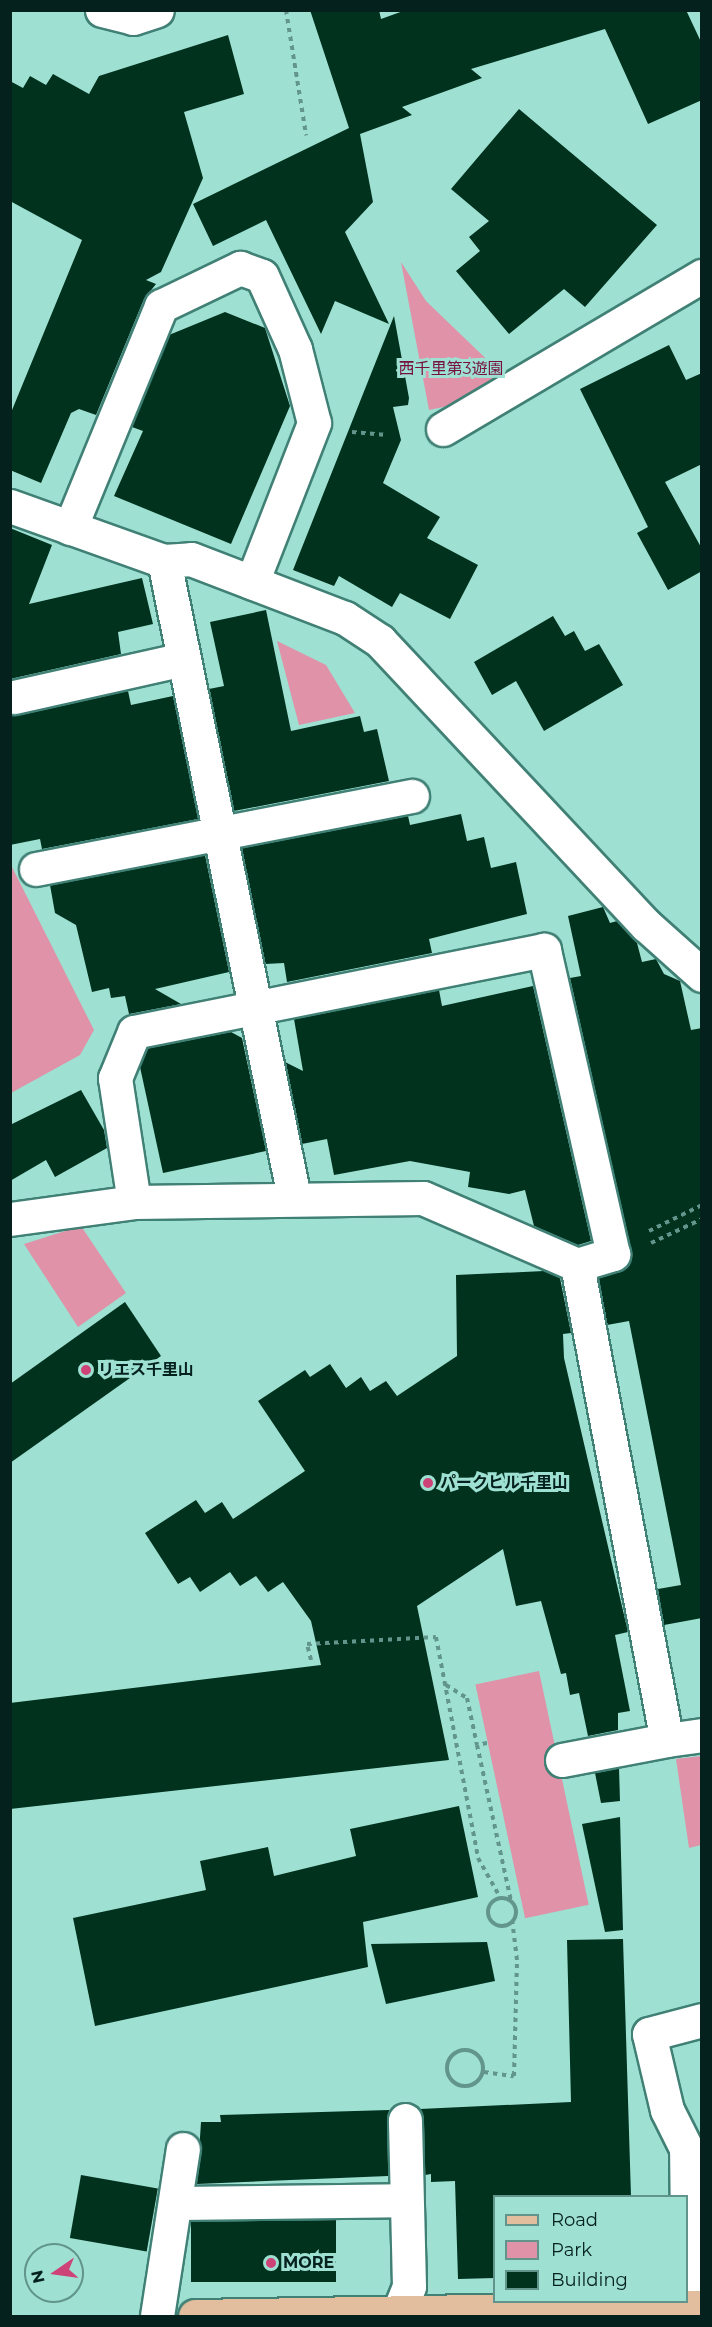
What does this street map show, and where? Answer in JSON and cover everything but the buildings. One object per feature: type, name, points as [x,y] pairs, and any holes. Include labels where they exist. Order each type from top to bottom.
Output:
[{"type":"main road","points":[[195,2316],[621,2313],[695,2307]]},
{"type":"street","points":[[102,10],[133,18],[157,10]]},
{"type":"street","points":[[70,528],[161,306],[240,268],[262,276],[295,349],[314,423],[252,582]]},
{"type":"street","points":[[443,429],[702,276]]},
{"type":"street","points":[[10,506],[164,561],[191,559],[345,618],[380,641],[646,925],[702,975]]},
{"type":"street","points":[[164,561],[222,834],[294,1197]]},
{"type":"street","points":[[14,697],[184,659]]},
{"type":"street","points":[[36,869],[412,796]]},
{"type":"street","points":[[10,1219],[134,1203],[294,1197],[423,1198],[577,1265],[613,1254],[544,950],[134,1032],[115,1078],[134,1203]]},
{"type":"street","points":[[577,1265],[668,1740]]},
{"type":"street","points":[[562,1760],[702,1735]]},
{"type":"street","points":[[695,2307],[686,2148],[667,2110],[649,2034],[702,2020]]},
{"type":"street","points":[[397,2314],[409,2286],[405,2120]]},
{"type":"street","points":[[157,2316],[183,2149]]},
{"type":"street","points":[[175,2203],[406,2200]]},
{"type":"path","points":[[286,10],[306,135]]},
{"type":"path","points":[[339,430],[384,435]]},
{"type":"path","points":[[647,1232],[702,1205]]},
{"type":"path","points":[[613,1254],[644,1247],[702,1219]]},
{"type":"path","points":[[310,1660],[307,1644],[436,1637],[478,1858],[500,1897],[511,1900]]},
{"type":"path","points":[[446,1684],[467,1698],[511,1900],[517,1910],[512,1922],[517,1960],[514,2076],[484,2072]]},
{"type":"path","points":[[477,1745],[487,1743]]},
{"type":"path","points":[[500,1897],[490,1903],[488,1914],[493,1924],[504,1927],[512,1922]]},
{"type":"path","points":[[469,2049],[480,2057],[484,2072],[476,2083],[461,2087],[449,2078],[446,2064],[454,2052],[469,2049]]},
{"type":"green space","name":"西千里第3遊園","points":[[401,262],[426,301],[504,376],[448,406],[429,410]]},
{"type":"green space","points":[[277,641],[326,665],[355,713],[299,725]]},
{"type":"green space","points":[[11,865],[94,1030],[80,1055],[11,1093]]},
{"type":"green space","points":[[81,1226],[126,1293],[78,1327],[24,1244]]},
{"type":"green space","points":[[539,1671],[589,1905],[525,1918],[475,1685]]},
{"type":"green space","points":[[701,1756],[701,1845],[689,1848],[676,1759]]},
{"type":"place","name":"リエス千里山","points":[[86,1370]]},
{"type":"place","name":"パークヒル千里山","points":[[428,1483]]},
{"type":"place","name":"MORE","points":[[271,2263]]}]
